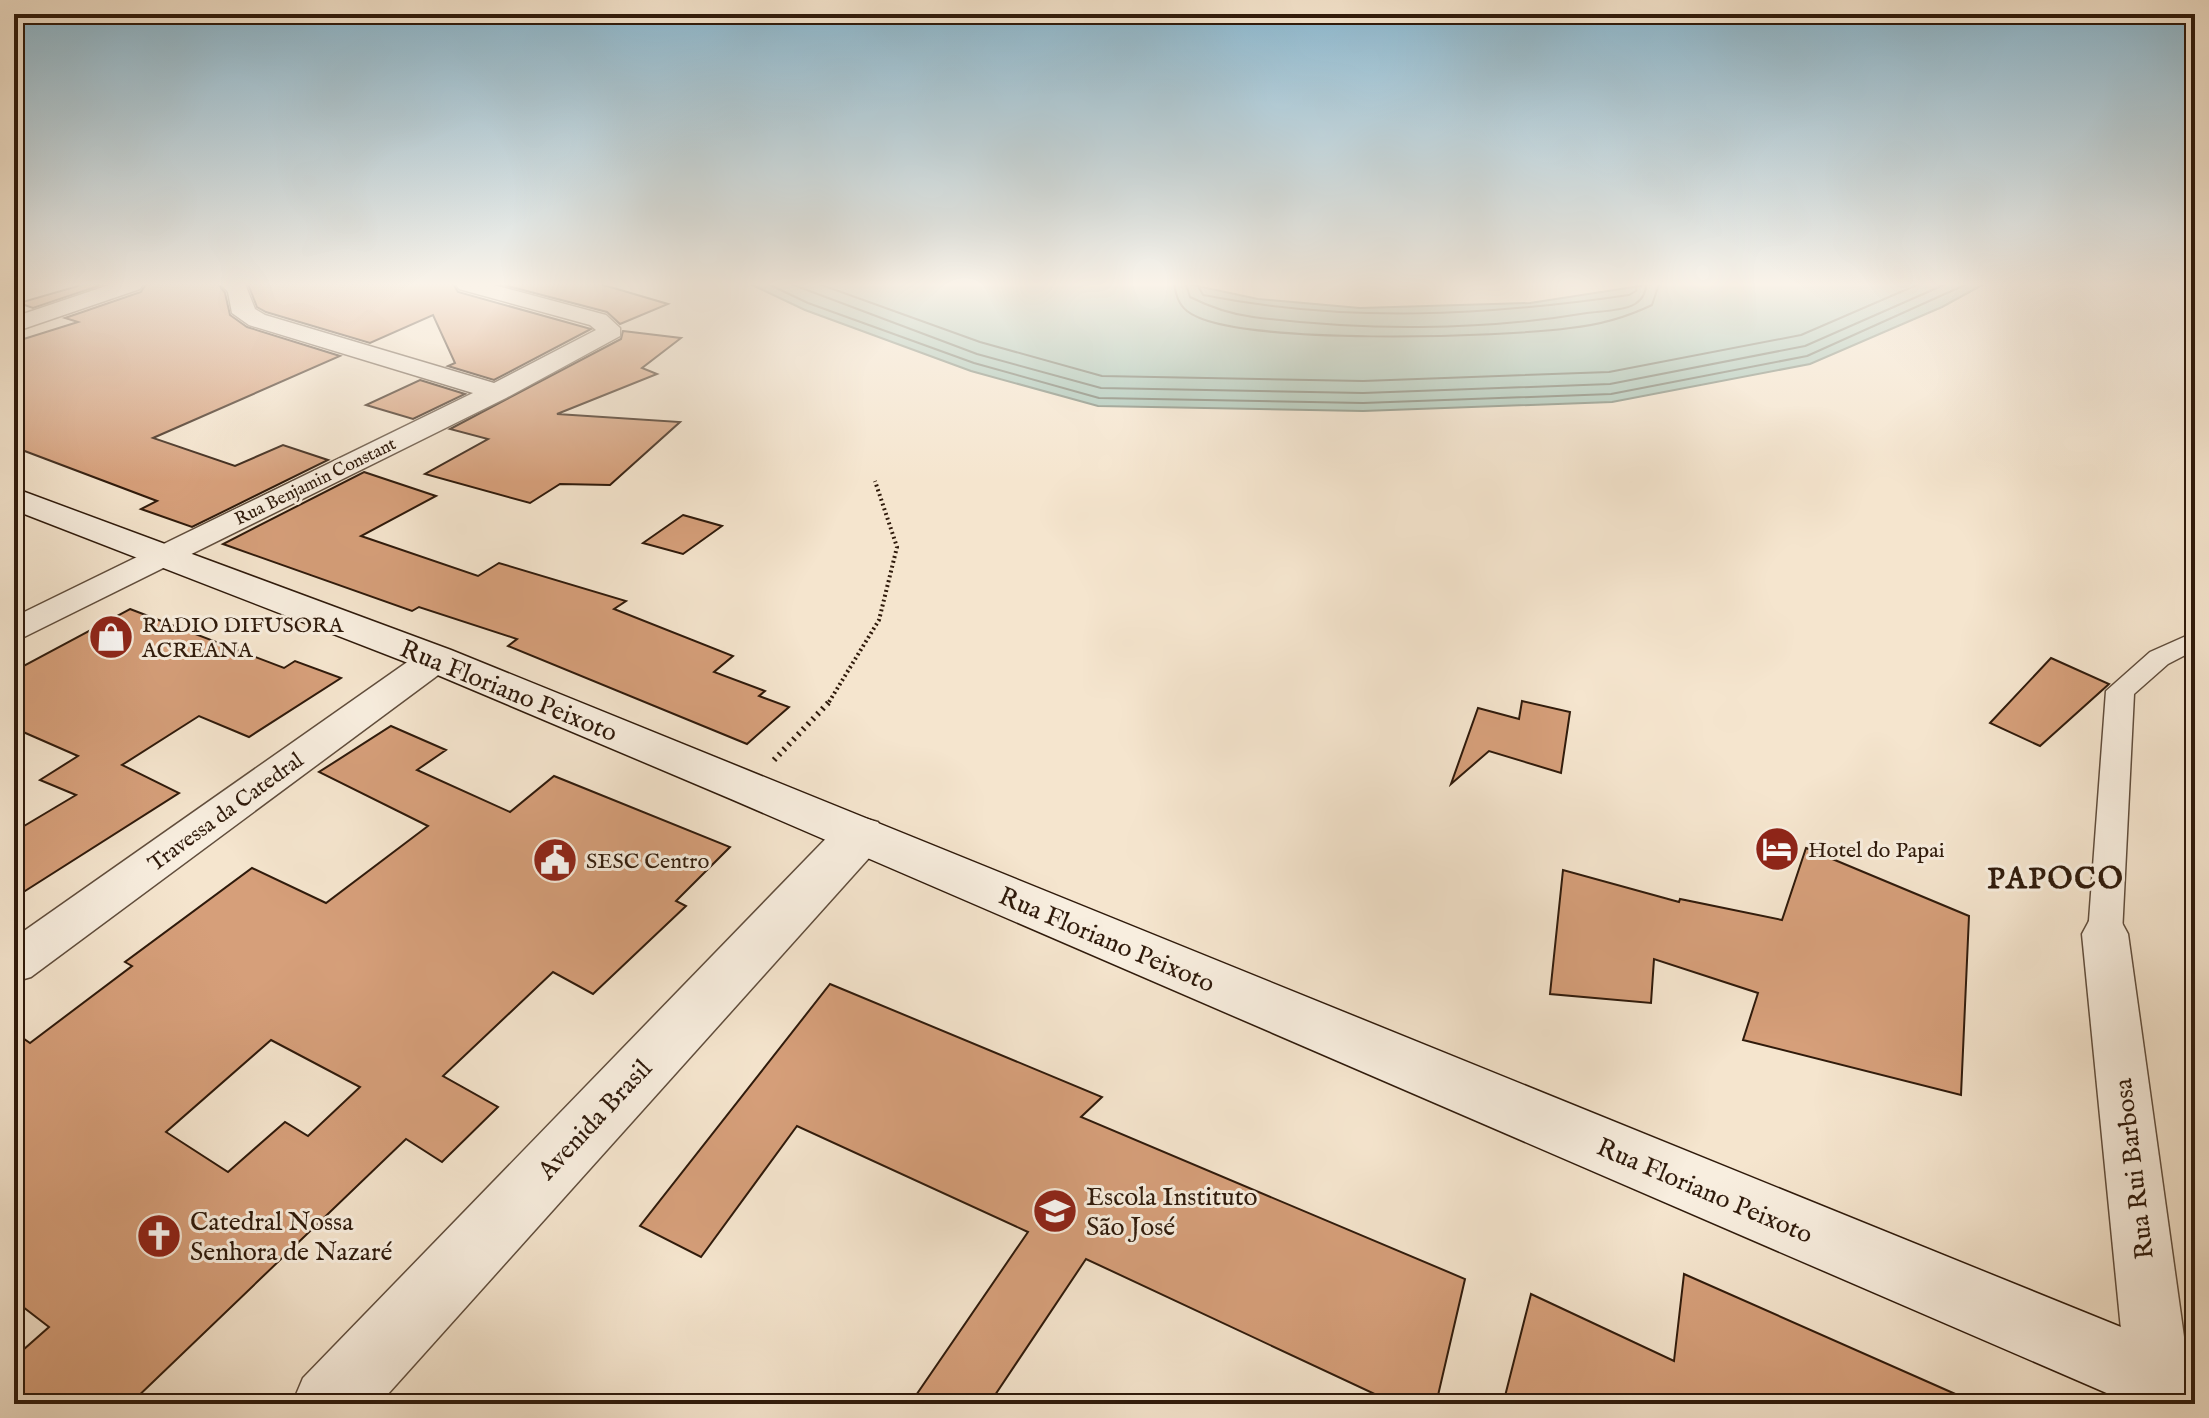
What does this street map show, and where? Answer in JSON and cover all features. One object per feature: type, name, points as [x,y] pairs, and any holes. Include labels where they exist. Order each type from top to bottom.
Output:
[{"type":"main road","name":"Rua Floriano Peixoto","points":[[14,498],[436,659],[748,787],[2171,1393]]},
{"type":"main road","name":"Avenida Brasil","points":[[329,1404],[860,835]]},
{"type":"street","points":[[358,350],[497,392]]},
{"type":"street","name":"Rua Benjamin Constant","points":[[14,631],[583,350]]},
{"type":"street","points":[[2105,934],[2120,691],[2159,658],[2195,640]]},
{"type":"street","name":"Travessa da Catedral","points":[[14,963],[436,659]]},
{"type":"street","name":"Rua Rui Barbosa","points":[[2105,934],[2171,1393]]},
{"type":"path","points":[[748,787],[835,696],[879,620],[897,547],[875,481]]},
{"type":"water","points":[[914,350],[1842,350],[1810,364],[1612,402],[1363,411],[1098,406],[971,371]]},
{"type":"building","points":[[14,350],[321,350],[340,356],[153,438],[235,466],[283,445],[328,460],[192,527],[141,509],[157,501],[14,447]]},
{"type":"building","points":[[449,350],[551,350],[494,380],[448,366],[455,363]]},
{"type":"building","points":[[600,350],[665,350],[642,368],[657,374],[557,414],[680,422],[610,485],[560,484],[530,503],[425,474],[488,439],[450,429]]},
{"type":"building","points":[[420,380],[465,394],[413,419],[366,405]]},
{"type":"building","points":[[364,472],[436,496],[361,536],[478,576],[499,563],[626,601],[614,609],[733,656],[714,672],[765,691],[759,696],[789,707],[747,744],[508,646],[517,639],[419,607],[412,611],[223,544]]},
{"type":"building","points":[[683,515],[722,526],[683,554],[643,543]]},
{"type":"building","points":[[130,609],[284,668],[295,661],[341,678],[249,737],[199,716],[122,765],[179,793],[14,898],[14,832],[76,795],[40,780],[78,756],[14,728],[14,671]]},
{"type":"building","points":[[2051,658],[2109,684],[2040,746],[1990,723]]},
{"type":"building","points":[[1522,701],[1570,712],[1561,773],[1489,751],[1451,784],[1478,708],[1519,719]]},
{"type":"building","points":[[391,726],[446,750],[417,770],[510,812],[554,776],[730,847],[676,901],[686,906],[593,994],[553,972],[443,1076],[498,1107],[442,1162],[406,1139],[130,1404],[14,1404],[14,1358],[49,1327],[14,1300],[14,1032],[30,1043],[132,966],[125,962],[252,868],[326,903],[428,826],[319,772]],"holes":[[[271,1040],[360,1087],[308,1136],[285,1122],[228,1172],[166,1132]]]},
{"type":"building","points":[[1806,848],[1969,916],[1961,1095],[1743,1040],[1758,993],[1654,959],[1651,1003],[1550,994],[1563,870],[1679,902],[1680,899],[1782,920]]},
{"type":"building","points":[[830,984],[1102,1097],[1081,1117],[1465,1279],[1436,1404],[1396,1404],[1086,1259],[989,1404],[910,1404],[1028,1232],[797,1126],[701,1257],[640,1226]]},
{"type":"building","points":[[1684,1274],[1978,1404],[1503,1404],[1531,1294],[1674,1361]]},
{"type":"place","name":"RADIO DIFUSORA ACREANA","points":[[111,637]]},
{"type":"place","name":"Hotel do Papai","points":[[1777,849]]},
{"type":"place","name":"SESC Centro","points":[[555,860]]},
{"type":"place","name":"Escola Instituto São José","points":[[1055,1211]]},
{"type":"place","name":"Catedral Nossa Senhora de Nazaré","points":[[159,1236]]},
{"type":"district","name":"PAPOCO","points":[[2056,878]]}]
